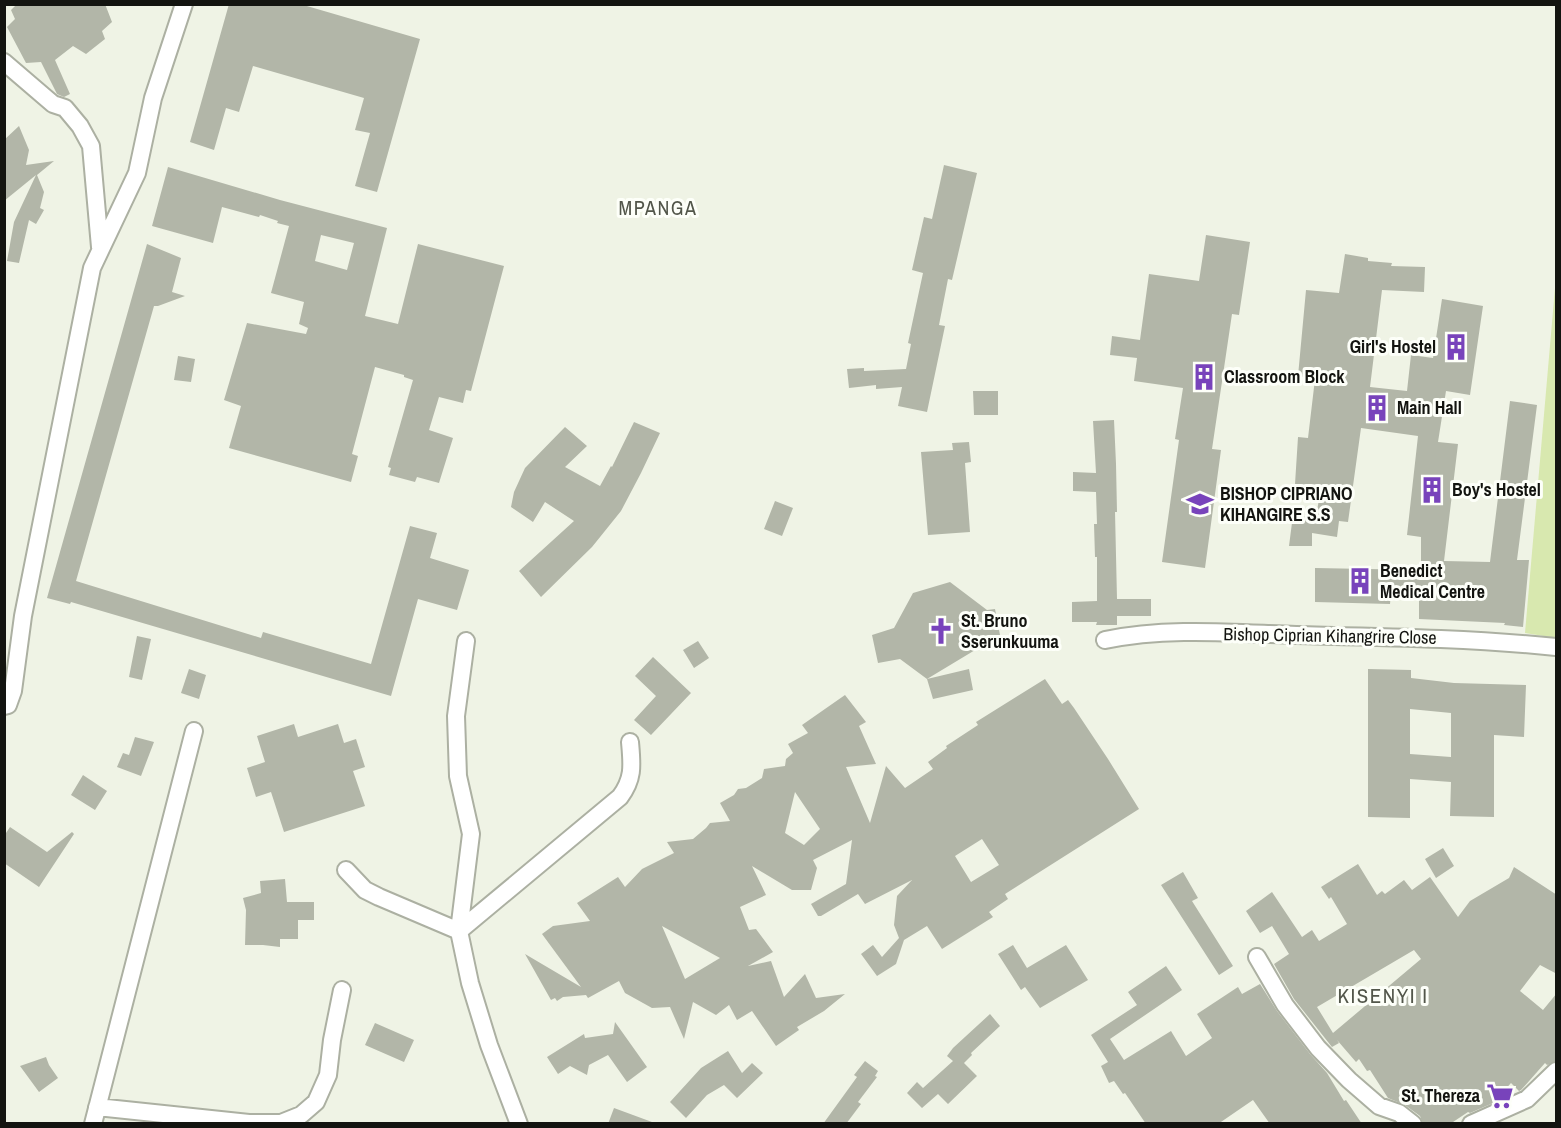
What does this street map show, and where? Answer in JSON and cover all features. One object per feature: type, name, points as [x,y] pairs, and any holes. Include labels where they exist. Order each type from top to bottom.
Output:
[{"type":"street","points":[[4,706],[8,705],[13,691],[23,616],[92,268],[137,173],[153,98],[184,4]]},
{"type":"street","points":[[4,62],[53,104],[65,108],[80,126],[91,146],[100,249]]},
{"type":"street","name":"Bishop Ciprian Kihangrire Close","points":[[1105,640],[1131,635],[1208,633],[1488,640],[1557,647]]},
{"type":"street","points":[[466,641],[456,716],[459,776],[471,834],[459,931],[470,983],[489,1045],[519,1124]]},
{"type":"street","points":[[194,731],[95,1115],[281,1123],[300,1116],[316,1102],[328,1075],[342,990]]},
{"type":"street","points":[[459,931],[620,797],[628,785],[632,770],[630,742]]},
{"type":"street","points":[[346,870],[365,890],[459,931]]},
{"type":"street","points":[[1257,957],[1285,1005],[1318,1048],[1349,1080],[1379,1106],[1399,1113],[1413,1124]]},
{"type":"street","points":[[1471,1124],[1527,1099],[1557,1071]]},
{"type":"green space","points":[[1556,289],[1556,638],[1525,633]]},
{"type":"building","points":[[17,4],[105,4],[112,22],[102,31],[105,39],[86,54],[73,46],[55,60],[70,94],[64,97],[57,94],[41,62],[26,63],[7,27],[15,19],[11,10]]},
{"type":"building","points":[[229,4],[300,4],[420,39],[377,192],[355,186],[370,133],[355,130],[364,98],[253,66],[239,112],[226,108],[214,150],[190,142]]},
{"type":"building","points":[[19,126],[29,150],[26,165],[54,161],[37,175],[44,192],[40,208],[44,210],[36,224],[29,220],[19,263],[7,261],[14,222],[36,175],[4,201],[4,140]]},
{"type":"building","points":[[944,165],[977,173],[952,280],[948,279],[939,325],[945,326],[927,412],[898,406],[902,387],[876,389],[876,385],[849,388],[847,369],[864,368],[864,371],[906,369],[911,344],[908,343],[923,273],[912,270],[924,217],[932,219]]},
{"type":"building","points":[[168,167],[387,228],[365,316],[398,324],[418,244],[504,266],[471,391],[466,390],[463,403],[439,397],[429,430],[453,438],[439,483],[417,477],[415,482],[389,475],[391,468],[388,467],[413,380],[404,375],[375,367],[352,454],[358,456],[351,482],[229,448],[241,406],[224,400],[247,323],[306,334],[308,328],[299,324],[304,302],[271,293],[289,226],[260,215],[259,217],[222,207],[213,243],[152,226]],"holes":[[[321,235],[354,243],[347,270],[315,261]]]},
{"type":"building","points":[[1206,235],[1250,242],[1239,315],[1232,314],[1212,449],[1221,450],[1205,568],[1162,562],[1179,440],[1175,439],[1183,388],[1134,381],[1137,358],[1110,355],[1112,336],[1140,340],[1149,274],[1199,281]]},
{"type":"building","points":[[147,244],[181,258],[172,292],[185,296],[154,306],[76,581],[261,638],[263,632],[371,664],[410,526],[437,533],[430,558],[469,570],[457,610],[418,599],[391,696],[71,602],[70,604],[47,598]]},
{"type":"building","points":[[1345,254],[1368,258],[1368,261],[1392,263],[1391,266],[1425,267],[1424,292],[1382,290],[1370,387],[1407,391],[1411,355],[1433,358],[1442,299],[1483,306],[1470,395],[1446,391],[1438,442],[1458,444],[1444,561],[1490,562],[1510,401],[1537,405],[1517,560],[1529,560],[1523,627],[1504,625],[1505,623],[1419,619],[1419,593],[1391,592],[1390,604],[1315,602],[1315,568],[1421,570],[1421,537],[1407,535],[1418,436],[1361,428],[1348,522],[1339,521],[1337,537],[1312,533],[1312,546],[1289,546],[1293,515],[1316,518],[1321,486],[1295,484],[1298,437],[1308,438],[1315,379],[1298,376],[1306,290],[1339,293]]},
{"type":"building","points":[[178,356],[195,359],[191,382],[174,380]]},
{"type":"building","points":[[973,391],[998,391],[998,415],[974,415]]},
{"type":"building","points":[[1114,420],[1117,599],[1151,599],[1151,616],[1117,616],[1117,625],[1072,622],[1072,602],[1097,601],[1094,524],[1097,524],[1096,492],[1073,491],[1073,472],[1096,473],[1093,421]]},
{"type":"building","points":[[634,422],[660,433],[621,511],[592,547],[541,597],[519,571],[574,521],[545,502],[533,522],[511,507],[514,492],[525,468],[565,427],[587,446],[565,467],[600,486]]},
{"type":"building","points":[[969,442],[971,462],[965,463],[970,532],[928,535],[921,452],[953,450],[952,443]]},
{"type":"building","points":[[775,501],[793,508],[782,536],[764,529]]},
{"type":"building","name":"St. Bruno Sserunkuuma","points":[[950,582],[987,610],[995,609],[1000,635],[927,679],[900,659],[878,663],[872,635],[894,628],[913,593]]},
{"type":"building","points":[[137,636],[151,639],[142,680],[129,677]]},
{"type":"building","points":[[698,641],[709,658],[694,668],[683,650]]},
{"type":"building","points":[[653,657],[691,693],[651,735],[634,720],[656,696],[635,676]]},
{"type":"building","points":[[189,669],[206,675],[199,699],[181,693]]},
{"type":"building","points":[[969,669],[973,690],[933,699],[927,679]]},
{"type":"building","points":[[1368,669],[1411,670],[1411,678],[1454,683],[1526,685],[1524,737],[1494,735],[1494,817],[1450,816],[1451,782],[1410,779],[1410,818],[1368,817]],"holes":[[[1410,709],[1451,713],[1451,757],[1410,754]]]},
{"type":"building","points":[[1045,679],[1062,704],[1068,700],[1074,708],[1139,809],[1005,894],[1008,899],[989,912],[993,917],[942,949],[927,926],[904,940],[896,964],[877,976],[861,954],[873,945],[882,957],[899,938],[894,925],[897,896],[912,880],[865,904],[858,894],[818,916],[811,904],[846,884],[852,840],[813,860],[817,868],[811,890],[792,890],[752,866],[766,895],[740,907],[749,930],[756,929],[773,952],[748,966],[771,961],[784,997],[805,974],[816,998],[845,994],[824,1011],[797,1027],[799,1030],[776,1046],[752,1011],[737,1020],[729,1005],[716,1015],[693,1002],[684,1039],[670,1007],[652,1008],[625,993],[619,981],[588,998],[586,995],[563,997],[557,1001],[555,998],[551,1000],[525,954],[581,987],[542,934],[553,926],[590,921],[577,903],[618,877],[625,887],[642,869],[674,853],[667,842],[693,839],[710,823],[730,821],[720,803],[734,795],[738,789],[746,788],[762,778],[764,769],[785,766],[786,759],[793,753],[788,744],[808,733],[802,725],[845,695],[866,722],[859,726],[876,764],[846,767],[870,823],[886,766],[905,788],[933,769],[928,762],[947,748],[946,746],[978,725],[976,722]],"holes":[[[795,792],[820,829],[804,845],[785,833]],[[982,839],[999,865],[971,882],[955,856]],[[662,926],[720,958],[685,979]]]},
{"type":"building","points":[[294,724],[298,737],[338,724],[344,743],[356,739],[365,767],[353,771],[365,806],[284,832],[271,792],[256,797],[247,768],[265,762],[257,736]]},
{"type":"building","points":[[135,737],[154,742],[141,776],[117,767],[123,753],[129,755]]},
{"type":"building","points":[[83,775],[107,791],[95,810],[71,795]]},
{"type":"building","points":[[10,827],[47,852],[72,832],[74,834],[39,887],[4,863],[4,836]]},
{"type":"building","points":[[1443,848],[1454,866],[1436,878],[1425,859]]},
{"type":"building","points":[[1358,864],[1377,895],[1382,891],[1385,894],[1404,880],[1412,890],[1430,877],[1458,917],[1470,901],[1509,878],[1514,867],[1557,895],[1557,974],[1540,965],[1520,991],[1543,1010],[1557,993],[1557,1061],[1547,1065],[1545,1063],[1521,1090],[1519,1091],[1511,1083],[1493,1103],[1468,1112],[1450,1124],[1423,1124],[1420,1116],[1405,1105],[1388,1098],[1370,1070],[1367,1071],[1359,1059],[1356,1062],[1337,1040],[1339,1043],[1332,1047],[1294,999],[1274,964],[1289,954],[1272,926],[1260,933],[1246,911],[1272,892],[1302,937],[1312,930],[1319,941],[1347,924],[1331,897],[1329,899],[1321,887]],"holes":[[[1414,950],[1421,959],[1333,1033],[1317,1007]]]},
{"type":"building","points":[[1183,872],[1198,898],[1192,901],[1233,966],[1219,975],[1161,885]]},
{"type":"building","points":[[285,879],[287,902],[314,902],[314,920],[298,920],[298,939],[280,939],[280,947],[245,945],[246,910],[243,898],[261,893],[260,881]]},
{"type":"building","points":[[1013,945],[1027,968],[1066,945],[1088,980],[1040,1008],[1025,987],[1021,990],[998,954]]},
{"type":"building","points":[[1166,966],[1182,990],[1110,1039],[1124,1060],[1171,1031],[1186,1056],[1212,1038],[1197,1014],[1238,987],[1242,994],[1260,984],[1277,1011],[1327,1073],[1344,1101],[1346,1100],[1362,1124],[1270,1124],[1253,1100],[1218,1124],[1146,1124],[1125,1093],[1123,1094],[1114,1081],[1109,1083],[1101,1066],[1108,1062],[1091,1035],[1137,1005],[1128,992]]},
{"type":"building","points":[[990,1014],[1000,1026],[971,1053],[972,1055],[964,1063],[977,1076],[948,1104],[938,1094],[922,1108],[907,1093],[917,1082],[923,1088],[953,1061],[947,1056],[953,1048]]},
{"type":"building","points":[[615,1022],[647,1067],[627,1082],[608,1055],[589,1065],[587,1075],[570,1066],[558,1074],[547,1057],[584,1034],[585,1038],[613,1034]]},
{"type":"building","points":[[375,1023],[414,1040],[404,1062],[365,1045]]},
{"type":"building","points":[[728,1051],[742,1073],[752,1063],[763,1073],[737,1098],[724,1085],[707,1095],[686,1118],[670,1102],[701,1068]]},
{"type":"building","points":[[46,1057],[58,1078],[39,1092],[20,1066]]},
{"type":"building","points":[[865,1061],[878,1071],[875,1076],[877,1077],[858,1102],[861,1104],[846,1124],[823,1124],[857,1077],[854,1075]]},
{"type":"building","points":[[614,1108],[652,1122],[652,1124],[608,1124]]},
{"type":"place","name":"Girl's Hostel","points":[[1456,347]]},
{"type":"place","name":"Classroom Block","points":[[1204,377]]},
{"type":"place","name":"Main Hall","points":[[1377,408]]},
{"type":"place","name":"Boy's Hostel","points":[[1432,490]]},
{"type":"place","name":"BISHOP CIPRIANO KIHANGIRE S.S","points":[[1200,504]]},
{"type":"place","name":"Benedict Medical Centre","points":[[1360,581]]},
{"type":"place","name":"St. Bruno Sserunkuuma","points":[[941,631]]},
{"type":"place","name":"St. Thereza","points":[[1500,1096]]},
{"type":"district","name":"MPANGA","points":[[658,208]]},
{"type":"district","name":"KISENYI I","points":[[1383,996]]}]
